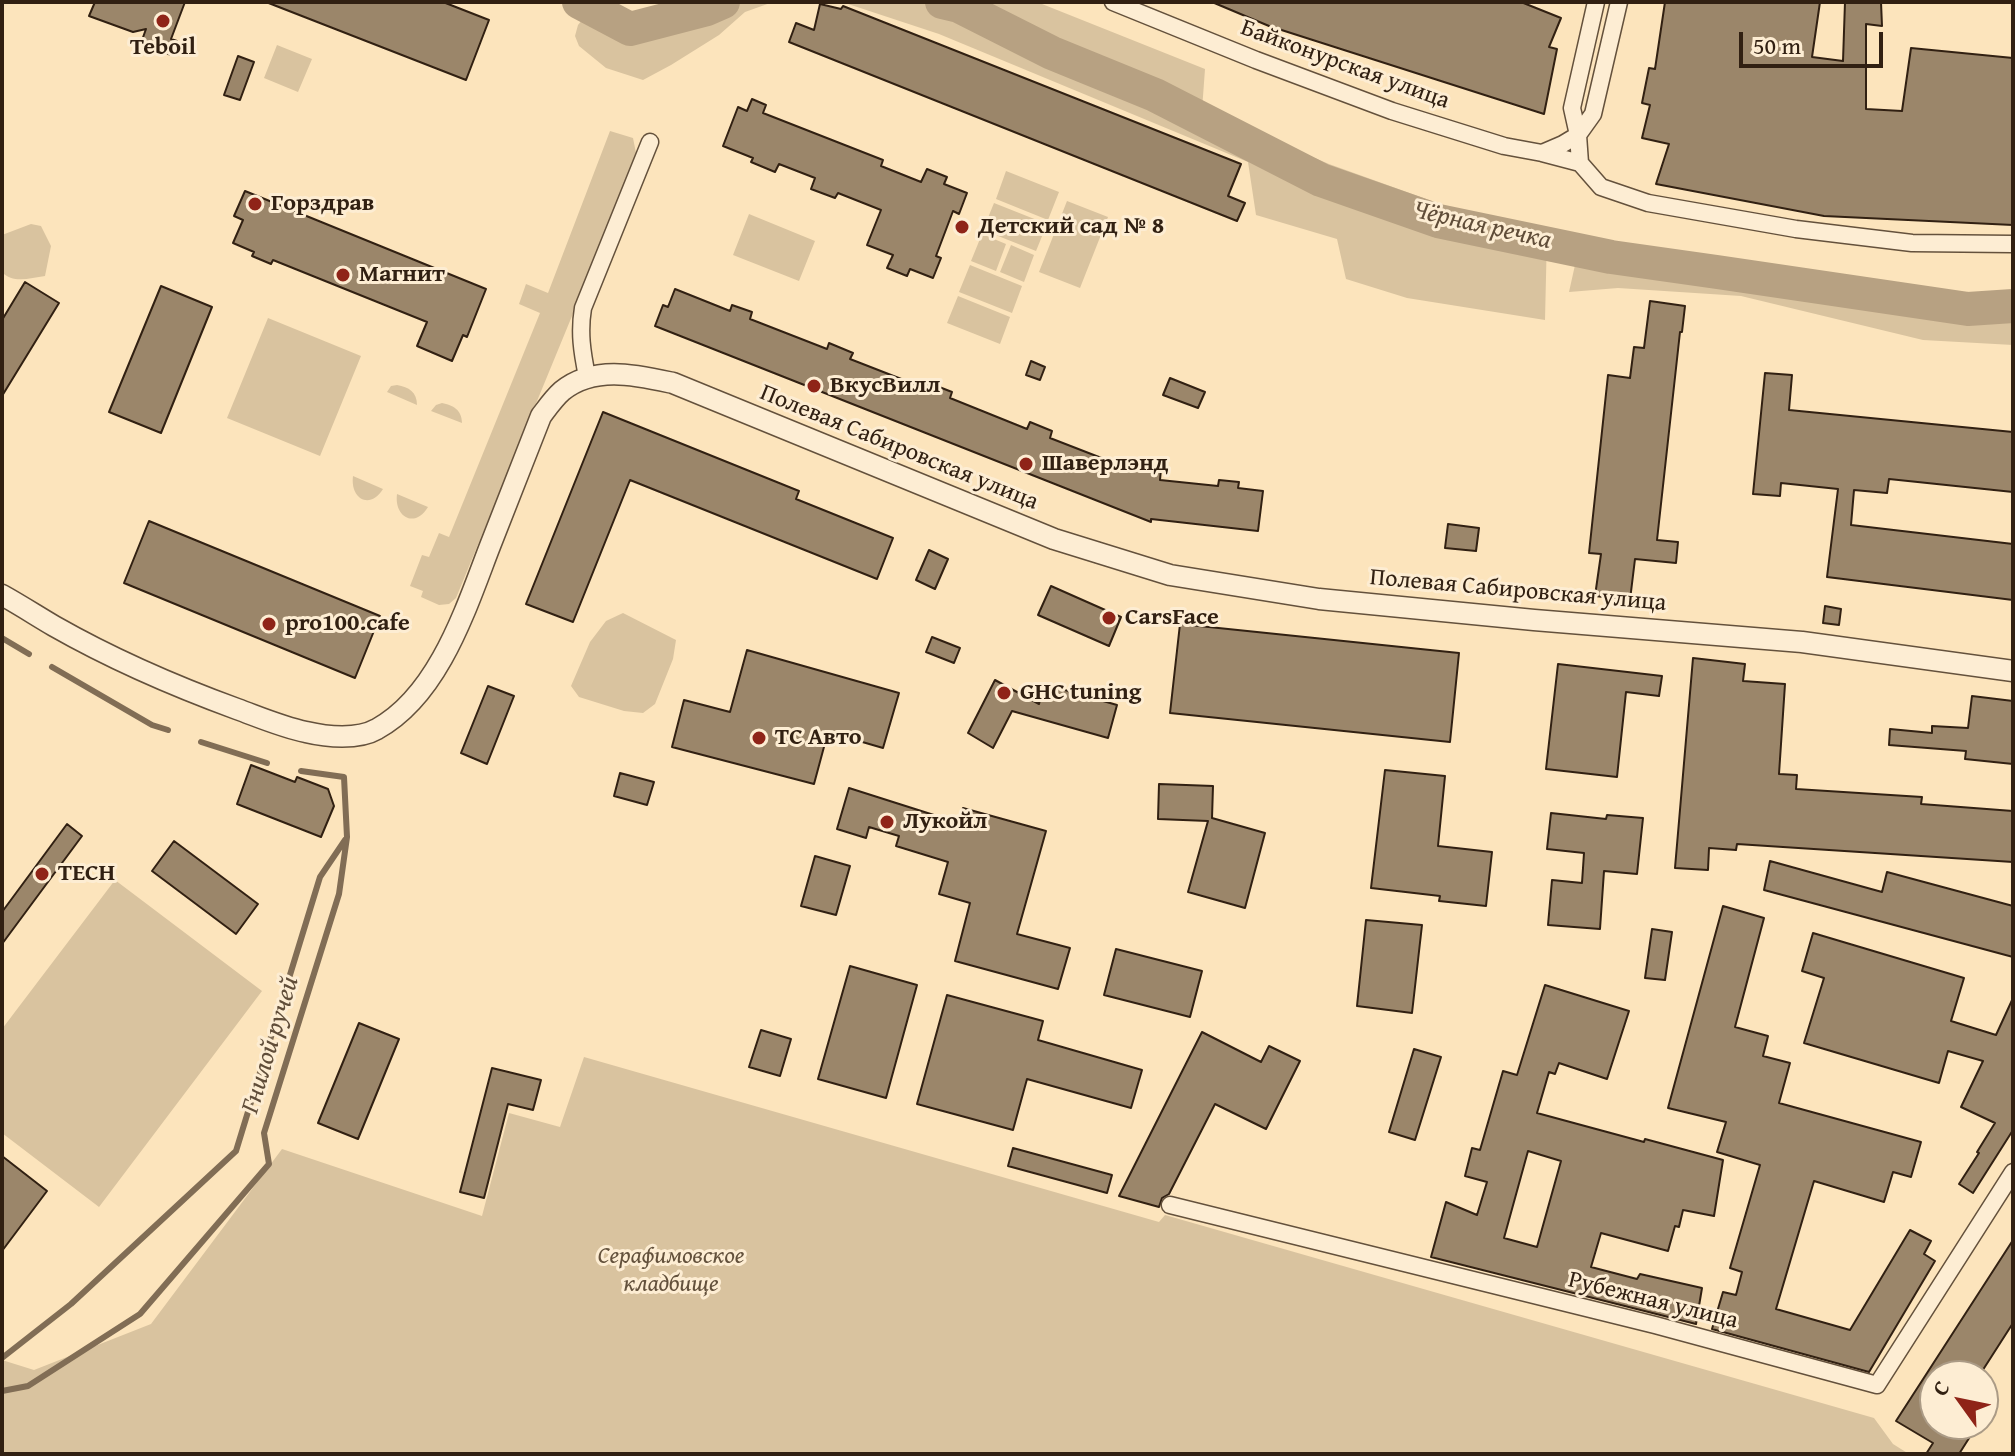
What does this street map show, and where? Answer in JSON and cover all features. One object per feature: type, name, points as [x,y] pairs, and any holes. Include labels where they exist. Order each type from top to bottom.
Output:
[{"type":"street","name":"Байконурская улица","points":[[1113,2],[1392,111],[1504,146],[1580,163]]},
{"type":"street","points":[[1596,2],[1572,108],[1570,139],[1580,163],[1601,187],[1648,203],[1796,229],[1912,243],[2013,244]]},
{"type":"street","points":[[1542,153],[1570,139],[1593,114],[1619,2]]},
{"type":"street","points":[[2,595],[56,627],[130,664],[259,717],[320,734],[354,735],[376,730],[418,694],[437,667],[459,625],[541,416],[560,392],[587,376],[581,345],[583,308],[650,142]]},
{"type":"street","name":"Полевая Сабировская улица","points":[[587,376],[642,376],[673,383],[1054,539],[1170,575],[1319,599],[1802,642],[2013,671]]},
{"type":"street","name":"Рубежная улица","points":[[1170,1205],[1655,1325],[1877,1385],[2013,1172]]},
{"type":"green space","points":[[664,2],[773,2],[745,12],[719,35],[643,80],[606,68],[579,46],[575,36],[578,25],[592,8],[605,7],[634,23],[662,8]]},
{"type":"green space","points":[[842,2],[1037,2],[1205,69],[1202,110],[1329,164],[1443,205],[1547,234],[1545,320],[1407,298],[1346,279],[1337,239],[1256,215],[1248,162],[939,34]]},
{"type":"green space","points":[[277,45],[312,59],[298,92],[264,78]]},
{"type":"green space","points":[[610,131],[633,138],[637,158],[456,598],[449,604],[439,605],[421,597],[423,591],[410,586],[422,555],[429,557],[439,533],[449,537],[540,313],[519,304],[526,284],[548,293]]},
{"type":"green space","points":[[1006,171],[1059,192],[1048,220],[996,199]]},
{"type":"green space","points":[[1067,201],[1108,217],[1080,288],[1039,272]]},
{"type":"green space","points":[[994,203],[1047,224],[1036,251],[983,230]]},
{"type":"green space","points":[[749,214],[815,241],[799,281],[733,255]]},
{"type":"green space","points":[[31,224],[41,226],[51,246],[45,276],[22,279],[6,276],[2,272],[2,235]]},
{"type":"green space","points":[[982,234],[1006,244],[996,271],[971,261]]},
{"type":"green space","points":[[1011,245],[1034,255],[1024,282],[1000,272]]},
{"type":"green space","points":[[1577,256],[1966,315],[2013,312],[2013,345],[1923,340],[1741,296],[1618,288],[1569,292]]},
{"type":"green space","points":[[970,265],[1022,286],[1012,313],[959,292]]},
{"type":"green space","points":[[958,296],[1010,317],[1000,344],[947,323]]},
{"type":"green space","points":[[268,318],[361,356],[320,456],[227,418]]},
{"type":"green space","points":[[391,386],[412,391],[417,405],[387,392]]},
{"type":"green space","points":[[442,403],[456,409],[462,423],[431,411]]},
{"type":"green space","points":[[353,476],[383,489],[372,499],[362,499],[355,491]]},
{"type":"green space","points":[[397,494],[428,507],[417,517],[406,517],[399,509]]},
{"type":"green space","points":[[623,613],[676,640],[673,659],[655,704],[643,713],[624,711],[579,697],[571,686],[590,642],[606,621]]},
{"type":"green space","points":[[115,880],[262,991],[99,1207],[2,1133],[2,1029]]},
{"type":"green space","name":"Серафимовское кладбище","points":[[584,1057],[1159,1222],[1165,1215],[1874,1418],[1893,1444],[1909,1454],[2,1454],[2,1360],[34,1370],[151,1324],[282,1149],[482,1216],[509,1113],[560,1127]]},
{"type":"building","name":"Teboil","points":[[95,2],[185,2],[171,39],[177,41],[171,55],[141,43],[146,29],[133,32],[89,16]]},
{"type":"building","points":[[266,2],[443,2],[489,20],[466,80]]},
{"type":"building","points":[[1212,2],[1521,2],[1561,18],[1549,47],[1557,49],[1544,114],[1269,26]]},
{"type":"building","points":[[1665,2],[1820,2],[1812,57],[1843,61],[1845,2],[1881,2],[1882,26],[1866,24],[1866,109],[1902,111],[1911,48],[2013,58],[2013,225],[1824,216],[1656,184],[1669,144],[1642,138],[1650,105],[1642,103],[1649,68],[1655,69]]},
{"type":"building","points":[[820,4],[841,9],[843,6],[1241,164],[1228,196],[1245,203],[1237,221],[789,42],[796,23],[814,30]]},
{"type":"building","points":[[238,56],[254,62],[240,100],[224,95]]},
{"type":"building","points":[[752,99],[766,105],[763,113],[883,160],[881,166],[921,182],[927,169],[947,177],[944,184],[967,193],[959,214],[953,211],[936,256],[941,258],[933,278],[910,269],[907,276],[887,268],[893,255],[867,245],[881,210],[838,193],[835,198],[811,189],[815,178],[779,164],[775,172],[751,162],[753,158],[723,146],[738,107],[747,111]]},
{"type":"building","points":[[245,191],[486,289],[467,337],[463,335],[452,361],[417,346],[427,322],[273,260],[271,264],[233,243],[243,220],[234,216]]},
{"type":"building","points":[[25,282],[59,303],[2,396],[2,320]]},
{"type":"building","points":[[161,286],[212,307],[161,433],[109,412]]},
{"type":"building","points":[[675,289],[730,311],[732,305],[752,312],[750,319],[827,349],[829,343],[853,353],[850,359],[927,389],[929,383],[952,392],[950,398],[1027,429],[1030,422],[1052,431],[1050,438],[1135,471],[1136,467],[1161,469],[1160,480],[1218,486],[1219,480],[1239,482],[1238,488],[1263,491],[1258,531],[1151,519],[1151,522],[655,326],[663,305],[668,307]]},
{"type":"building","points":[[1650,301],[1685,306],[1657,540],[1678,542],[1676,563],[1635,559],[1630,600],[1595,596],[1601,554],[1589,553],[1608,375],[1630,378],[1634,347],[1644,348]]},
{"type":"building","points":[[1031,361],[1045,367],[1040,380],[1026,375]]},
{"type":"building","points":[[1765,373],[1792,375],[1789,410],[2013,432],[2013,492],[1889,479],[1887,493],[1854,490],[1851,525],[2013,544],[2013,600],[1827,577],[1838,489],[1781,483],[1780,496],[1753,494]]},
{"type":"building","points":[[1170,378],[1205,392],[1198,408],[1163,395]]},
{"type":"building","points":[[603,412],[799,491],[796,499],[893,538],[877,579],[630,480],[573,622],[526,604]]},
{"type":"building","points":[[149,521],[380,616],[355,678],[124,583]]},
{"type":"building","points":[[1448,524],[1479,528],[1476,551],[1445,548]]},
{"type":"building","points":[[929,550],[948,559],[935,589],[916,580]]},
{"type":"building","points":[[1051,586],[1121,617],[1109,646],[1038,615]]},
{"type":"building","points":[[1825,606],[1841,609],[1839,625],[1823,623]]},
{"type":"building","points":[[1180,624],[1459,653],[1450,742],[1170,713]]},
{"type":"building","points":[[932,637],[960,648],[954,663],[926,652]]},
{"type":"building","points":[[747,650],[899,693],[883,748],[828,732],[814,784],[672,747],[684,700],[730,712]]},
{"type":"building","points":[[1693,658],[1745,664],[1743,681],[1785,684],[1779,774],[1797,775],[1796,789],[1922,797],[1921,804],[2013,811],[2013,862],[1737,844],[1736,850],[1709,848],[1708,870],[1675,868]]},
{"type":"building","points":[[1558,664],[1662,676],[1659,696],[1626,692],[1617,777],[1546,769]]},
{"type":"building","points":[[995,680],[1039,704],[1044,684],[1117,705],[1108,738],[1012,711],[993,748],[968,733]]},
{"type":"building","points":[[488,686],[514,696],[487,764],[461,753]]},
{"type":"building","points":[[1972,696],[2013,701],[2013,764],[1965,759],[1966,751],[1889,745],[1890,729],[1932,733],[1932,726],[1968,728]]},
{"type":"building","points":[[251,765],[295,782],[297,777],[328,789],[334,806],[321,837],[237,804]]},
{"type":"building","points":[[1385,770],[1445,776],[1438,846],[1492,852],[1486,906],[1439,901],[1440,896],[1371,888]]},
{"type":"building","points":[[620,773],[654,782],[647,805],[614,796]]},
{"type":"building","points":[[1159,784],[1213,786],[1212,818],[1265,833],[1245,908],[1188,892],[1208,821],[1158,819]]},
{"type":"building","points":[[849,788],[959,823],[963,808],[1046,831],[1017,934],[1070,948],[1058,989],[955,961],[970,903],[939,894],[948,862],[896,846],[899,836],[869,827],[866,838],[837,829]]},
{"type":"building","points":[[1551,813],[1606,819],[1607,815],[1643,818],[1637,874],[1604,871],[1600,929],[1548,925],[1552,880],[1582,883],[1584,853],[1547,849]]},
{"type":"building","name":"TECH","points":[[67,824],[82,836],[2,944],[2,912]]},
{"type":"building","points":[[174,841],[258,904],[236,934],[152,871]]},
{"type":"building","points":[[815,856],[850,866],[836,915],[801,906]]},
{"type":"building","points":[[1770,861],[1882,892],[1887,872],[2013,906],[2013,957],[1764,890]]},
{"type":"building","points":[[1723,906],[1764,918],[1735,1027],[1768,1036],[1763,1056],[1790,1063],[1779,1103],[1921,1142],[1911,1177],[1893,1172],[1884,1202],[1814,1181],[1776,1309],[1850,1330],[1910,1230],[1931,1241],[1924,1254],[1935,1261],[1869,1372],[1712,1329],[1723,1292],[1736,1295],[1742,1272],[1730,1268],[1760,1165],[1717,1152],[1726,1122],[1668,1108]]},
{"type":"building","points":[[1366,920],[1422,925],[1412,1013],[1357,1006]]},
{"type":"building","points":[[1652,929],[1672,932],[1665,980],[1645,978]]},
{"type":"building","points":[[1813,933],[1964,978],[1951,1021],[1996,1035],[2013,998],[2013,1130],[1973,1193],[1959,1184],[1995,1123],[1961,1107],[1983,1061],[1948,1051],[1939,1083],[1804,1043],[1824,978],[1802,971]]},
{"type":"building","points":[[1116,949],[1202,971],[1190,1017],[1104,995]]},
{"type":"building","points":[[850,966],[917,985],[886,1098],[818,1079]]},
{"type":"building","points":[[1545,985],[1629,1011],[1607,1079],[1559,1063],[1555,1074],[1549,1072],[1537,1113],[1723,1160],[1714,1216],[1683,1210],[1668,1251],[1601,1233],[1591,1267],[1637,1279],[1640,1274],[1702,1288],[1696,1324],[1431,1257],[1446,1202],[1477,1215],[1487,1182],[1465,1176],[1472,1148],[1480,1150],[1503,1071],[1517,1075]],"holes":[[[1528,1151],[1561,1161],[1537,1247],[1504,1238]]]},
{"type":"building","points":[[947,995],[1043,1021],[1038,1040],[1142,1070],[1131,1108],[1027,1079],[1013,1130],[917,1104]]},
{"type":"building","points":[[359,1023],[399,1039],[358,1139],[318,1123]]},
{"type":"building","points":[[761,1030],[791,1039],[780,1076],[749,1067]]},
{"type":"building","points":[[1202,1032],[1261,1062],[1269,1046],[1300,1061],[1266,1129],[1215,1104],[1169,1194],[1162,1198],[1159,1207],[1119,1196]]},
{"type":"building","points":[[1414,1049],[1441,1057],[1415,1140],[1389,1132]]},
{"type":"building","points":[[492,1068],[541,1080],[533,1110],[508,1104],[484,1198],[460,1192]]},
{"type":"building","points":[[1013,1148],[1112,1175],[1107,1193],[1008,1166]]},
{"type":"building","points":[[2,1156],[47,1191],[2,1251]]},
{"type":"building","points":[[2013,1240],[2013,1323],[1989,1360],[1935,1360]]},
{"type":"building","points":[[1919,1385],[1919,1435],[1896,1421]]},
{"type":"building","points":[[1928,1440],[1968,1440],[1959,1454],[1926,1454],[1933,1443]]},
{"type":"waterway","name":"Чёрная речка","points":[[579,2],[630,29],[723,2]]},
{"type":"waterway","name":"Чёрная речка","points":[[942,2],[959,6],[1052,53],[1155,95],[1321,180],[1438,221],[1611,257],[1968,309],[2013,306]]},
{"type":"waterway","points":[[2,638],[29,654]]},
{"type":"waterway","points":[[52,667],[152,725],[168,730]]},
{"type":"waterway","points":[[201,742],[267,763]]},
{"type":"waterway","name":"Гнилой ручей","points":[[2,1391],[28,1386],[140,1314],[269,1164],[264,1133],[339,894],[347,837],[344,777],[301,771]]},
{"type":"waterway","points":[[2,1358],[71,1304],[236,1151],[320,877],[345,840]]},
{"type":"place","name":"Teboil","points":[[163,21]]},
{"type":"place","name":"Горздрав","points":[[255,204]]},
{"type":"place","name":"Детский сад № 8","points":[[962,227]]},
{"type":"place","name":"Магнит","points":[[343,275]]},
{"type":"place","name":"ВкусВилл","points":[[814,386]]},
{"type":"place","name":"Шаверлэнд","points":[[1026,464]]},
{"type":"place","name":"CarsFace","points":[[1109,618]]},
{"type":"place","name":"pro100.cafe","points":[[269,624]]},
{"type":"place","name":"GHC tuning","points":[[1004,693]]},
{"type":"place","name":"ТС Авто","points":[[759,738]]},
{"type":"place","name":"Лукойл","points":[[887,822]]},
{"type":"place","name":"TECH","points":[[42,874]]}]
